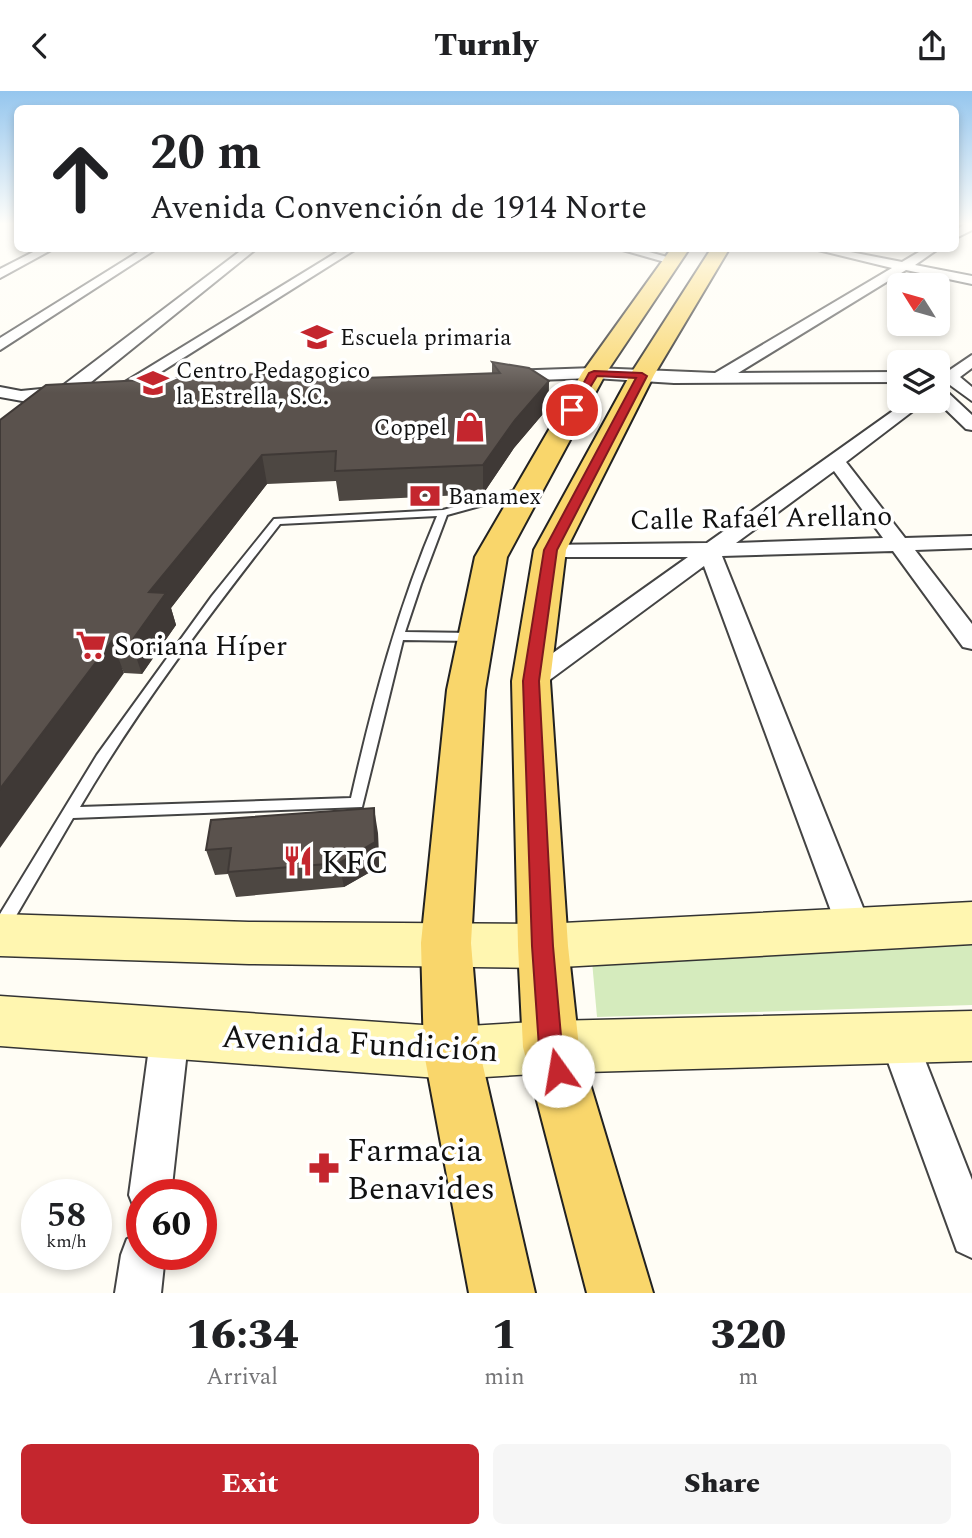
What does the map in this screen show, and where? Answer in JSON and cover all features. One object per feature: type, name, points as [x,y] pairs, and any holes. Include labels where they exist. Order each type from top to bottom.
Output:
[{"type":"main road","points":[[502,1293],[452,1053],[446,943],[466,691],[491,557],[584,390],[658,280]]},
{"type":"main road","points":[[620,1293],[551,1047],[543,946],[531,681],[550,550],[640,381],[701,280]]},
{"type":"main road","points":[[534,387],[584,390]]},
{"type":"street","points":[[0,345],[101,280]]},
{"type":"street","points":[[0,442],[209,280]]},
{"type":"street","points":[[103,395],[298,280]]},
{"type":"street","points":[[719,378],[880,280]]},
{"type":"street","points":[[950,375],[972,360]]},
{"type":"street","points":[[950,379],[972,376]]},
{"type":"street","points":[[534,387],[490,383],[584,390],[674,378],[887,377]]},
{"type":"street","points":[[950,384],[972,396]]},
{"type":"street","points":[[0,392],[23,395],[103,395],[161,388]]},
{"type":"street","points":[[103,395],[136,401]]},
{"type":"street","points":[[950,404],[972,425]]},
{"type":"street","points":[[531,681],[902,413]]},
{"type":"street","points":[[836,461],[972,641]]},
{"type":"street","name":"Calle Rafaél Arellano","points":[[550,550],[709,550],[972,542]]},
{"type":"street","points":[[709,550],[855,930]]},
{"type":"street","points":[[0,935],[249,943],[543,946],[972,923]]},
{"type":"street","name":"Avenida Fundición","points":[[9,1029],[170,1033],[452,1053],[551,1047],[972,1036]]},
{"type":"street","points":[[152,1179],[170,1033]]},
{"type":"street","points":[[899,1039],[972,1236]]},
{"type":"street","points":[[138,1293],[141,1270]]},
{"type":"lane","points":[[0,928],[102,758],[142,699],[276,521],[443,513],[528,490]]},
{"type":"lane","points":[[71,813],[357,803],[381,688],[426,550],[443,513]]},
{"type":"lane","points":[[399,636],[476,637]]},
{"type":"green space","points":[[972,933],[972,1005],[597,1017],[591,950]]},
{"type":"building","points":[[492,362],[529,368],[549,381],[515,420],[483,465],[335,471],[336,451],[262,455],[149,592],[166,593],[131,642],[112,641],[0,789],[0,420],[46,385],[301,372],[302,376],[308,375],[308,380],[500,373]]},
{"type":"building","points":[[374,808],[375,842],[339,863],[228,872],[231,848],[206,850],[211,820]]},
{"type":"place","name":"Escuela primaria","points":[[317,337]]},
{"type":"place","name":"Centro Pedagogico la Estrella, S.C.","points":[[153,383]]},
{"type":"place","name":"Coppel","points":[[470,427]]},
{"type":"place","name":"Banamex","points":[[425,496]]},
{"type":"place","name":"Soriana Híper","points":[[91,645]]},
{"type":"place","name":"KFC","points":[[298,861]]},
{"type":"place","name":"Farmacia Benavides","points":[[324,1168]]},
{"type":"route","points":[[558,1071],[551,1047],[543,946],[531,681],[550,550],[642,376],[594,373],[572,410]]}]
